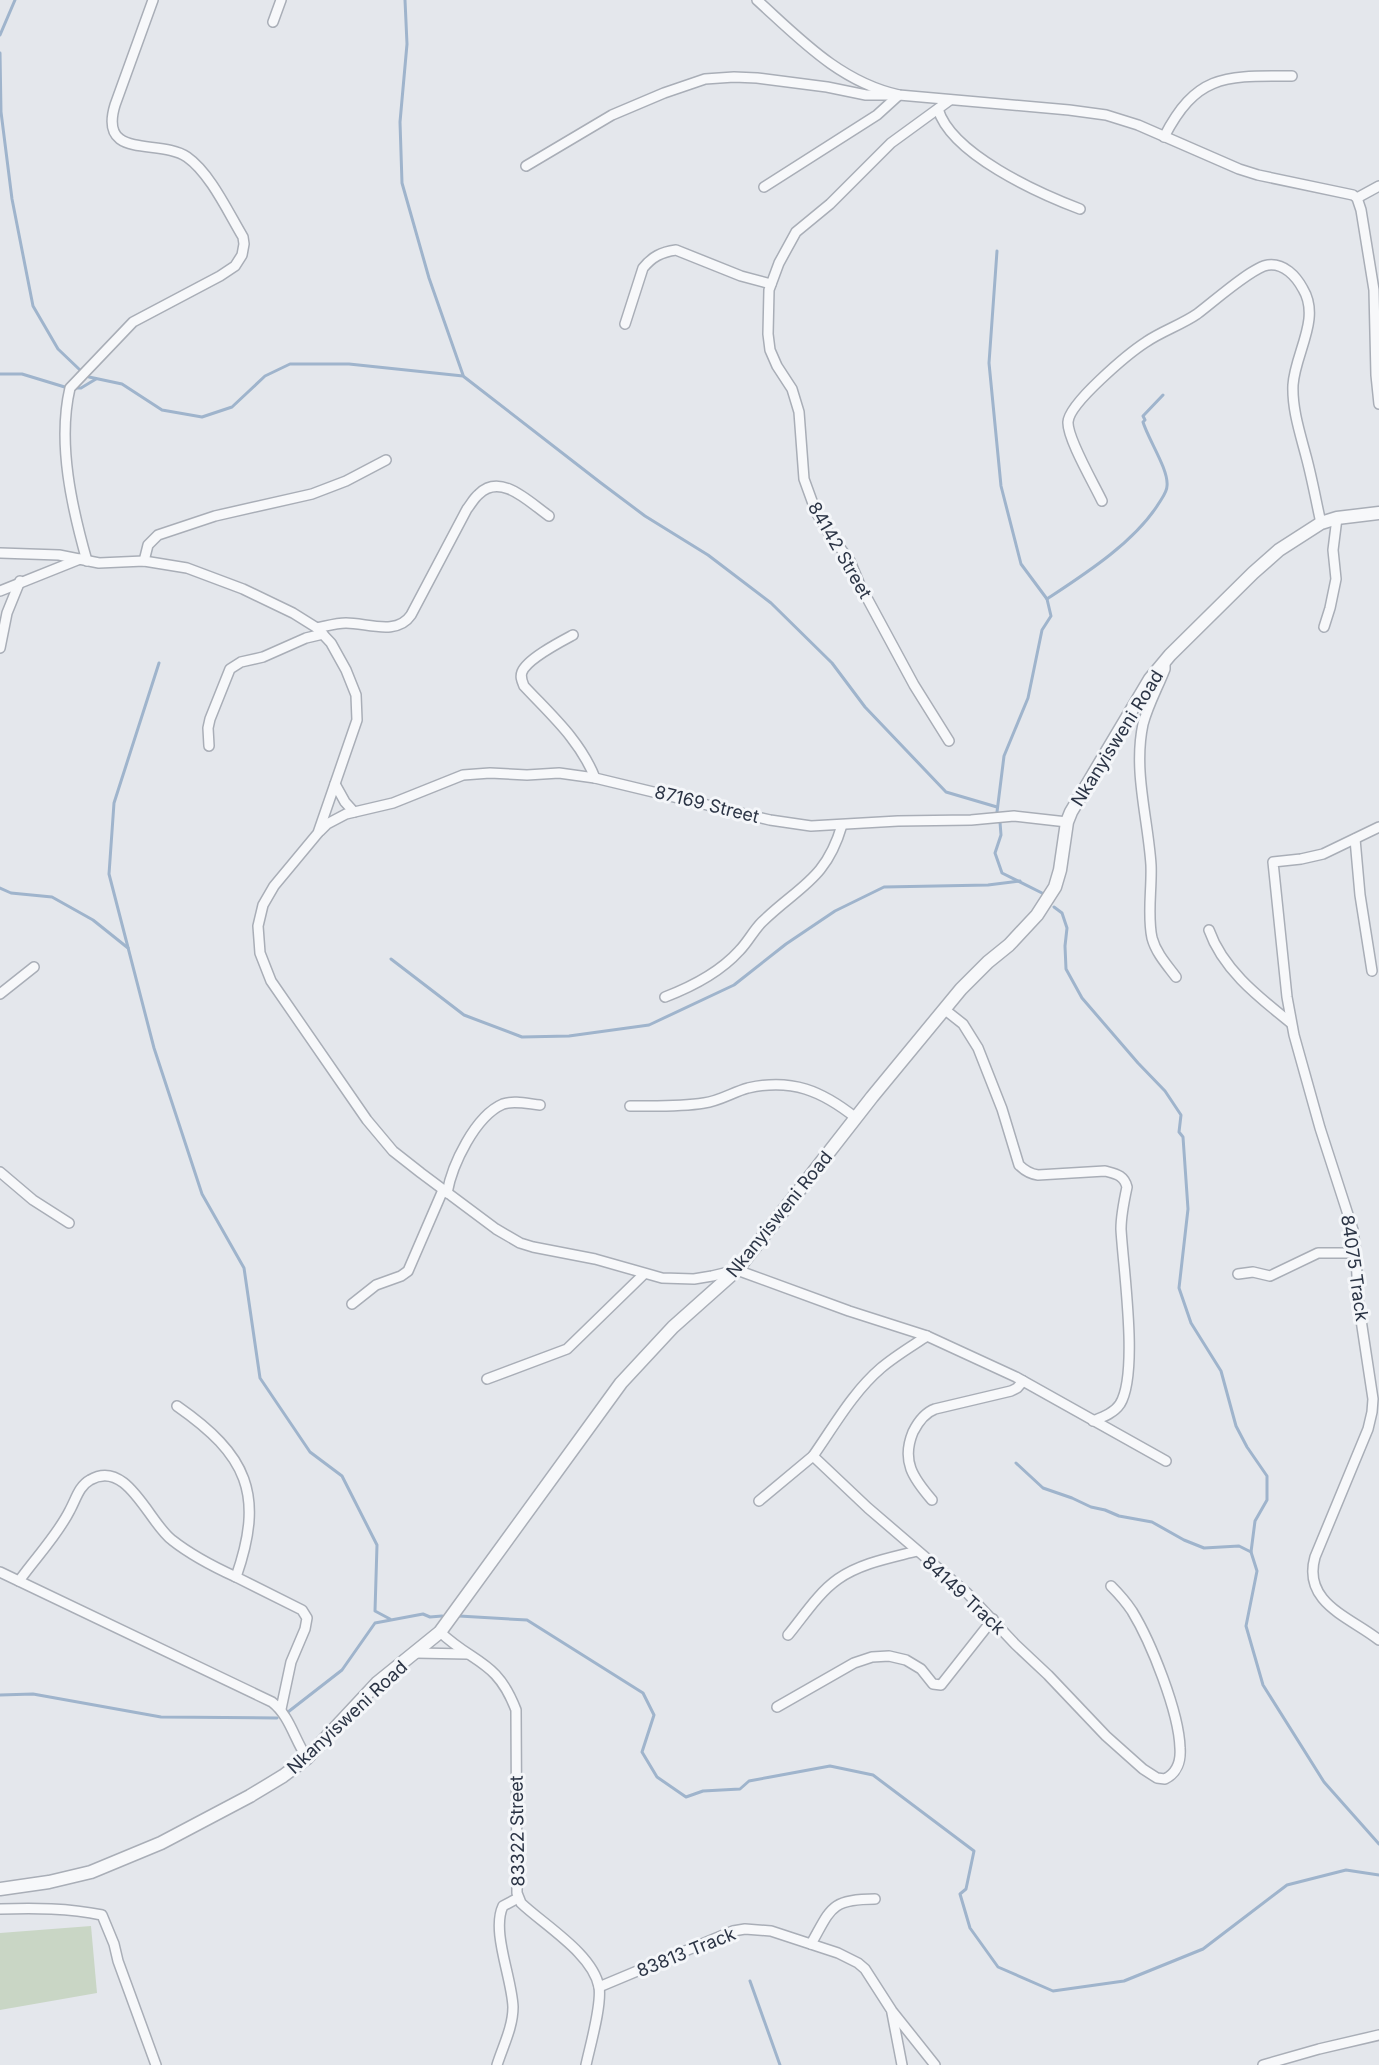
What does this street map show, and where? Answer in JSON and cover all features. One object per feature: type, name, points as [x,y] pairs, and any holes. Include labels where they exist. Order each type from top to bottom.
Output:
[{"type":"street","points":[[83,560],[74,516],[66,443],[70,388],[134,322],[235,266],[242,255],[244,244],[243,237],[208,179],[186,156],[173,151],[139,147],[123,141],[113,130],[111,118],[153,0]]},
{"type":"street","points":[[273,22],[280,0]]},
{"type":"street","points":[[757,0],[835,68],[869,86],[896,94]]},
{"type":"street","points":[[1164,137],[1176,113],[1195,92],[1220,80],[1250,76],[1292,76]]},
{"type":"street","points":[[526,166],[612,116],[664,93],[705,79],[725,77],[756,78],[827,87],[866,95],[896,94],[1085,112],[1120,119],[1239,169],[1348,193],[1357,198],[1365,224],[1374,290],[1379,404]]},
{"type":"street","points":[[764,187],[877,115],[896,94]]},
{"type":"street","name":"84142 Street","points":[[950,100],[891,143],[836,199],[796,232],[778,263],[771,284],[768,310],[770,350],[792,389],[799,412],[804,478],[809,495],[829,533],[850,561],[860,585],[914,685],[950,741]]},
{"type":"street","points":[[938,109],[941,121],[961,144],[1049,198],[1080,209]]},
{"type":"street","points":[[1357,198],[1379,186]]},
{"type":"street","points":[[625,324],[643,268],[659,254],[667,251],[676,250],[741,276],[771,284]]},
{"type":"street","points":[[1102,501],[1068,428],[1068,419],[1074,408],[1109,372],[1138,347],[1187,321],[1256,269],[1271,264],[1278,265],[1291,273],[1304,290],[1308,301],[1309,320],[1298,356],[1293,387],[1298,425],[1322,523]]},
{"type":"street","points":[[144,561],[148,545],[158,536],[215,516],[312,494],[386,460]]},
{"type":"street","points":[[209,746],[210,718],[230,669],[241,662],[263,657],[320,631],[347,623],[398,626],[405,623],[467,509],[478,494],[488,487],[497,484],[508,488],[549,516]]},
{"type":"street","name":"Nkanyisweni Road","points":[[0,1889],[67,1879],[123,1860],[161,1843],[250,1796],[307,1758],[377,1683],[440,1632],[621,1383],[654,1347],[737,1270],[945,1009],[988,962],[1026,928],[1045,905],[1060,870],[1067,822],[1137,698],[1165,660],[1253,573],[1294,539],[1322,523],[1337,518],[1379,513]]},
{"type":"street","points":[[1324,627],[1336,579],[1334,550],[1337,518]]},
{"type":"street","points":[[0,553],[59,555],[99,563],[144,561],[172,565],[210,576],[277,605],[320,631],[336,651],[346,670],[357,702],[357,720],[318,833],[274,886],[263,905],[258,926],[263,965],[271,981],[298,1017],[337,1078],[383,1139],[403,1159],[445,1192],[496,1229],[520,1243],[608,1262],[662,1278],[712,1276],[737,1270],[849,1311],[927,1336],[1023,1381],[1166,1461]]},
{"type":"street","points":[[0,591],[20,581],[83,560]]},
{"type":"street","points":[[0,648],[10,604],[20,581]]},
{"type":"street","points":[[573,634],[528,664],[521,674],[521,679],[524,686],[569,733],[581,749],[595,778]]},
{"type":"street","points":[[1165,660],[1165,669],[1143,724],[1140,749],[1142,802],[1150,850],[1152,936],[1159,955],[1176,977]]},
{"type":"street","name":"87169 Street","points":[[318,833],[327,824],[354,812],[393,803],[453,777],[472,773],[527,775],[559,773],[595,778],[770,820],[811,826],[890,821],[971,820],[1002,816],[1067,822]]},
{"type":"street","points":[[334,784],[354,812]]},
{"type":"street","points":[[665,997],[688,988],[716,970],[739,951],[762,922],[820,871],[832,854],[842,825]]},
{"type":"street","points":[[1372,971],[1360,895],[1355,839],[1379,827]]},
{"type":"street","name":"84075 Track","points":[[1355,839],[1312,857],[1273,862],[1291,1023],[1300,1062],[1351,1220],[1356,1252],[1358,1300],[1371,1389],[1372,1412],[1368,1429],[1318,1549],[1312,1573],[1314,1585],[1324,1602],[1379,1640]]},
{"type":"street","points":[[1209,930],[1216,948],[1231,968],[1291,1023]]},
{"type":"street","points":[[0,994],[34,968]]},
{"type":"street","points":[[945,1009],[963,1024],[978,1048],[1002,1109],[1019,1165],[1024,1170],[1038,1175],[1105,1171],[1116,1174],[1125,1181],[1127,1187],[1121,1227],[1129,1358],[1127,1381],[1121,1402],[1115,1410],[1093,1421]]},
{"type":"street","points":[[630,1106],[703,1103],[748,1088],[780,1084],[816,1092],[856,1118]]},
{"type":"street","points":[[352,1304],[376,1285],[408,1271],[458,1159],[471,1136],[494,1110],[511,1102],[540,1105]]},
{"type":"street","points":[[0,1172],[33,1200],[69,1223]]},
{"type":"street","points":[[1238,1274],[1253,1272],[1270,1275],[1318,1253],[1356,1252]]},
{"type":"street","points":[[487,1379],[567,1348],[644,1274]]},
{"type":"street","points":[[759,1501],[813,1456],[846,1409],[881,1368],[927,1336]]},
{"type":"street","points":[[932,1500],[914,1476],[908,1452],[912,1436],[921,1420],[928,1412],[935,1409],[1011,1391],[1023,1381]]},
{"type":"street","points":[[177,1406],[200,1422],[227,1448],[244,1480],[249,1501],[248,1527],[244,1554],[236,1577]]},
{"type":"street","name":"84149 Track","points":[[813,1456],[917,1551],[967,1593],[1106,1736],[1143,1769],[1157,1778],[1165,1779],[1174,1773],[1179,1764],[1181,1750],[1178,1728],[1145,1635],[1131,1610],[1112,1586]]},
{"type":"street","points":[[19,1581],[59,1528],[81,1488],[90,1480],[102,1476],[115,1478],[134,1492],[161,1531],[171,1540],[221,1571],[302,1610],[307,1618],[305,1629],[291,1662],[281,1708]]},
{"type":"street","points":[[788,1635],[824,1592],[838,1580],[858,1568],[917,1551]]},
{"type":"street","points":[[0,1572],[116,1629],[261,1695],[281,1708],[298,1745],[307,1758]]},
{"type":"street","points":[[777,1707],[854,1662],[872,1657],[889,1656],[906,1660],[921,1669],[933,1684],[940,1684],[993,1619]]},
{"type":"street","name":"83322 Street","points":[[440,1632],[496,1674],[504,1684],[516,1710],[515,1851],[518,1898],[528,1910],[558,1934],[585,1961],[593,1972],[599,1987]]},
{"type":"street","points":[[416,1653],[469,1654]]},
{"type":"street","points":[[497,2065],[510,2029],[513,2009],[501,1936],[500,1914],[503,1906],[518,1898]]},
{"type":"street","points":[[811,1944],[826,1917],[839,1904],[847,1900],[874,1899]]},
{"type":"street","points":[[0,1909],[45,1908],[102,1915],[156,2065]]},
{"type":"street","name":"83813 Track","points":[[599,1987],[713,1937],[733,1931],[760,1929],[838,1953],[858,1963],[865,1969],[892,2010],[935,2065]]},
{"type":"street","points":[[586,2065],[599,1987]]},
{"type":"street","points":[[892,2010],[902,2065]]},
{"type":"street","points":[[1263,2065],[1379,2035]]},
{"type":"green space","points":[[91,1926],[97,1993],[0,2010],[0,1933]]},
{"type":"waterway","points":[[0,35],[15,0]]},
{"type":"waterway","points":[[405,0],[407,44],[400,122],[402,183],[429,278],[463,375]]},
{"type":"waterway","points":[[0,53],[1,112],[12,199],[33,306],[58,349],[80,370]]},
{"type":"waterway","points":[[997,251],[989,363],[1001,486],[1021,564],[1047,599]]},
{"type":"waterway","points":[[89,377],[122,384],[162,410],[202,417],[232,407],[265,376],[290,364],[349,364],[463,376],[645,516],[708,555],[771,603],[832,663],[865,707],[946,792],[997,807]]},
{"type":"waterway","points":[[0,374],[22,374],[68,388]]},
{"type":"waterway","points":[[75,388],[81,388],[96,379]]},
{"type":"waterway","points":[[997,812],[1004,756],[1028,698],[1042,630],[1051,616],[1047,599],[1093,568],[1123,544],[1149,517],[1166,490],[1165,472],[1143,422],[1145,420],[1143,416],[1163,395]]},
{"type":"waterway","points":[[159,663],[114,803],[109,874],[154,1048],[202,1194],[244,1268],[260,1378],[310,1452],[342,1476],[377,1545],[375,1611],[390,1619]]},
{"type":"waterway","points":[[1000,822],[1001,835],[995,853],[1002,873],[1042,893]]},
{"type":"waterway","points":[[391,959],[464,1015],[522,1037],[569,1036],[649,1025],[734,985],[786,944],[835,911],[884,887],[988,885],[1020,881]]},
{"type":"waterway","points":[[0,888],[11,893],[52,897],[93,920],[128,948]]},
{"type":"waterway","points":[[1054,907],[1062,913],[1067,928],[1066,969],[1082,998],[1165,1091],[1181,1115],[1179,1132],[1183,1137],[1188,1209],[1179,1288],[1191,1323],[1221,1371],[1236,1426],[1267,1476],[1267,1500],[1255,1521],[1251,1552],[1257,1571],[1246,1626],[1263,1685],[1324,1782],[1379,1844]]},
{"type":"waterway","points":[[1016,1463],[1043,1488],[1091,1507],[1119,1516],[1152,1522],[1204,1548],[1239,1546],[1251,1552]]},
{"type":"waterway","points":[[288,1712],[342,1670],[375,1623],[423,1614],[430,1617],[442,1616]]},
{"type":"waterway","points":[[459,1616],[527,1620],[643,1693],[654,1715],[642,1752],[657,1777],[686,1797],[703,1791],[740,1789],[749,1781],[830,1766],[873,1775],[974,1851],[966,1889],[960,1894],[970,1928],[998,1967],[1053,1991],[1124,1981],[1203,1949],[1287,1885],[1346,1870],[1379,1875]]},
{"type":"waterway","points":[[0,1695],[33,1694],[161,1717],[277,1718]]},
{"type":"waterway","points":[[750,1981],[780,2065]]}]
